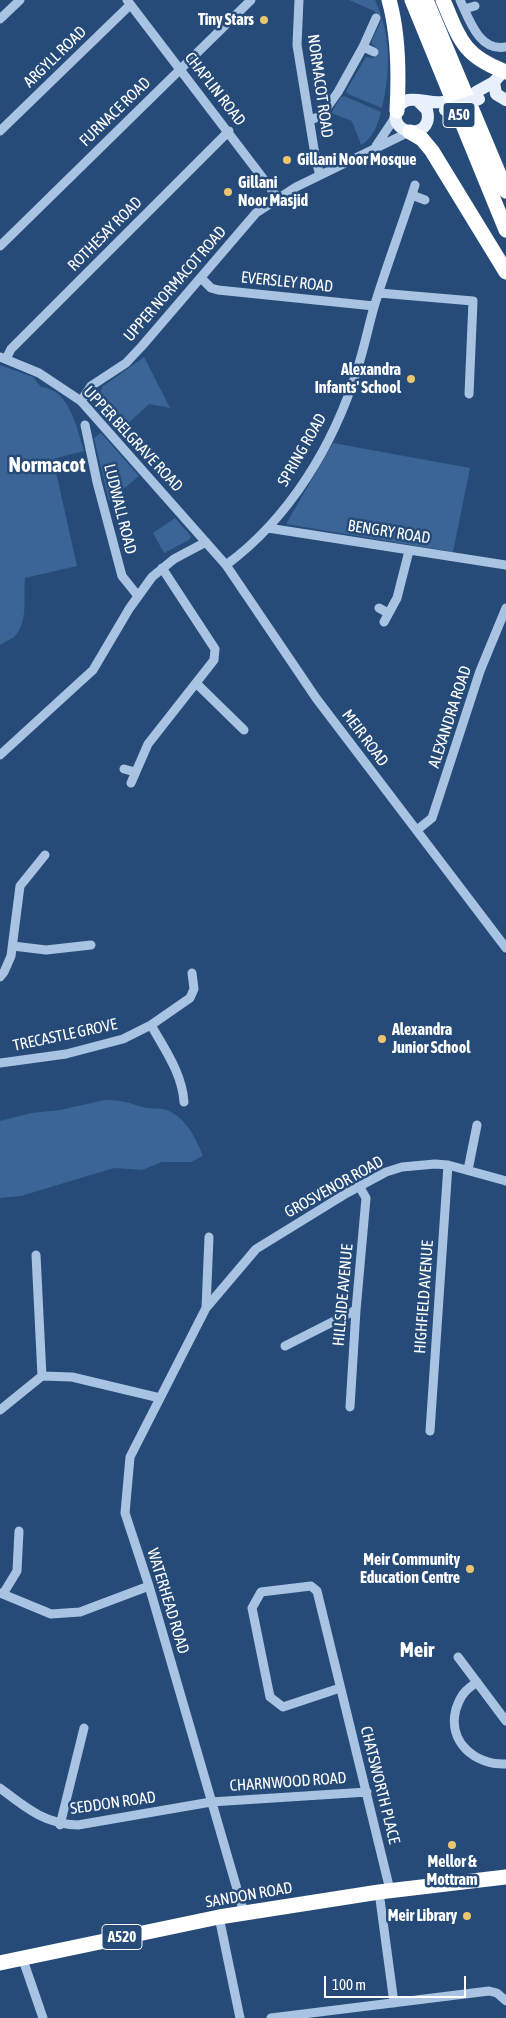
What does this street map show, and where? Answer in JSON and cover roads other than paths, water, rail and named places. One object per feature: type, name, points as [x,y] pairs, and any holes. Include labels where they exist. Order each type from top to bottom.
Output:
[{"type":"highway","points":[[388,0],[396,37],[398,64],[396,114]]},
{"type":"highway","name":"A50","points":[[412,0],[506,230]]},
{"type":"highway","name":"A50","points":[[426,0],[506,191]]},
{"type":"highway","points":[[443,0],[465,48],[502,75]]},
{"type":"highway","points":[[414,130],[432,151],[506,272]]},
{"type":"highway","name":"SANDON ROAD","points":[[0,1963],[219,1917],[384,1891],[506,1877]]},
{"type":"main road","points":[[414,130],[444,106],[478,96],[502,75]]},
{"type":"main road","points":[[502,75],[495,91],[504,100]]},
{"type":"main road","points":[[478,96],[504,100]]},
{"type":"main road","points":[[418,101],[425,106],[428,112],[427,122],[414,130],[400,126],[396,114],[404,102],[410,100],[418,101],[444,106]]},
{"type":"street","points":[[0,19],[20,0]]},
{"type":"street","name":"FURNACE ROAD","points":[[0,246],[251,0]]},
{"type":"street","name":"NORMACOT ROAD","points":[[299,0],[297,45],[320,175]]},
{"type":"street","points":[[460,0],[474,30],[481,38],[494,47],[506,47]]},
{"type":"street","name":"CHAPLIN ROAD","points":[[129,2],[229,131],[278,198]]},
{"type":"street","name":"ARGYLL ROAD","points":[[0,131],[129,2]]},
{"type":"street","points":[[464,9],[475,6]]},
{"type":"street","points":[[310,120],[322,116],[338,92],[364,47],[376,18]]},
{"type":"street","points":[[364,47],[374,52]]},
{"type":"street","name":"UPPER NORMACOT ROAD","points":[[374,148],[396,114]]},
{"type":"street","name":"UPPER NORMACOT ROAD","points":[[81,401],[91,386],[126,363],[137,352],[249,220],[278,198],[320,175],[414,130]]},
{"type":"street","name":"ROTHESAY ROAD","points":[[3,358],[229,131]]},
{"type":"street","name":"SPRING ROAD","points":[[226,564],[248,549],[268,528],[309,475],[340,414],[358,368],[374,306],[380,293],[415,185]]},
{"type":"street","points":[[412,195],[425,200]]},
{"type":"street","name":"EVERSLEY ROAD","points":[[201,278],[211,288],[218,290],[374,306]]},
{"type":"street","points":[[380,293],[473,300],[469,394]]},
{"type":"street","name":"UPPER BELGRAVE ROAD","points":[[3,358],[39,373],[81,401],[206,542]]},
{"type":"street","name":"LUDWALL ROAD","points":[[85,425],[122,576],[138,596]]},
{"type":"street","name":"BENGRY ROAD","points":[[268,528],[506,565]]},
{"type":"street","points":[[0,755],[93,670],[145,584],[174,559],[206,542]]},
{"type":"street","name":"MEIR ROAD","points":[[206,542],[226,564],[316,698],[506,948]]},
{"type":"street","points":[[384,622],[397,598],[409,551]]},
{"type":"street","points":[[131,783],[134,772],[148,744],[214,660],[215,648],[162,568]]},
{"type":"street","points":[[379,608],[388,613]]},
{"type":"street","name":"ALEXANDRA ROAD","points":[[417,830],[432,818],[480,671],[506,608]]},
{"type":"street","points":[[196,683],[244,730]]},
{"type":"street","points":[[224,726],[231,718]]},
{"type":"street","points":[[124,769],[134,772]]},
{"type":"street","points":[[0,977],[4,972],[13,946],[20,886],[45,855]]},
{"type":"street","points":[[13,946],[46,950],[92,945]]},
{"type":"street","name":"TRECASTLE GROVE","points":[[0,1063],[66,1054],[123,1039],[151,1025],[190,998],[194,989],[192,973]]},
{"type":"street","points":[[151,1025],[178,1073],[183,1088],[184,1102]]},
{"type":"street","points":[[468,1170],[477,1125]]},
{"type":"street","name":"GROSVENOR ROAD","points":[[206,1308],[256,1249],[359,1186],[386,1172],[402,1167],[435,1164],[448,1165],[506,1182]]},
{"type":"street","name":"HIGHFIELD AVENUE","points":[[430,1431],[448,1165]]},
{"type":"street","name":"HILLSIDE AVENUE","points":[[350,1407],[366,1198],[359,1186]]},
{"type":"street","points":[[206,1308],[209,1237]]},
{"type":"street","points":[[36,1255],[42,1376]]},
{"type":"street","name":"WATERHEAD ROAD","points":[[206,1308],[130,1457],[125,1512],[149,1586],[244,1913]]},
{"type":"street","points":[[285,1346],[356,1310]]},
{"type":"street","points":[[0,1410],[42,1376],[72,1377],[160,1398]]},
{"type":"street","points":[[19,1531],[17,1571],[2,1593],[51,1614],[80,1612],[149,1586]]},
{"type":"street","name":"CHATSWORTH PLACE","points":[[340,1688],[283,1707],[270,1697],[252,1608],[261,1592],[311,1586],[317,1592],[366,1792],[384,1891],[394,2003]]},
{"type":"street","points":[[458,1657],[506,1721]]},
{"type":"street","points":[[477,1682],[464,1692],[458,1702],[455,1714],[456,1736],[467,1751],[475,1757],[492,1763],[506,1764]]},
{"type":"street","points":[[60,1825],[84,1728]]},
{"type":"street","name":"SEDDON ROAD","points":[[0,1788],[30,1811],[60,1825],[78,1825],[211,1802]]},
{"type":"street","name":"CHARNWOOD ROAD","points":[[211,1802],[366,1792]]},
{"type":"street","points":[[219,1917],[240,2018]]},
{"type":"street","points":[[22,1957],[43,2018]]},
{"type":"street","points":[[270,2018],[318,2015],[489,1991],[496,1993],[506,2001]]},
{"type":"place","name":"Tiny Stars","points":[[264,20]]},
{"type":"place","name":"Gillani Noor Mosque","points":[[287,160]]},
{"type":"place","name":"Gillani Noor Masjid","points":[[228,192]]},
{"type":"place","name":"Alexandra Infants' School","points":[[411,379]]},
{"type":"place","name":"Alexandra Junior School","points":[[382,1039]]},
{"type":"place","name":"Meir Community Education Centre","points":[[470,1569]]},
{"type":"place","name":"Mellor & Mottram","points":[[452,1845]]},
{"type":"place","name":"Meir Library","points":[[467,1916]]},
{"type":"district","name":"Normacot","points":[[47,465]]},
{"type":"district","name":"Meir","points":[[417,1650]]}]
